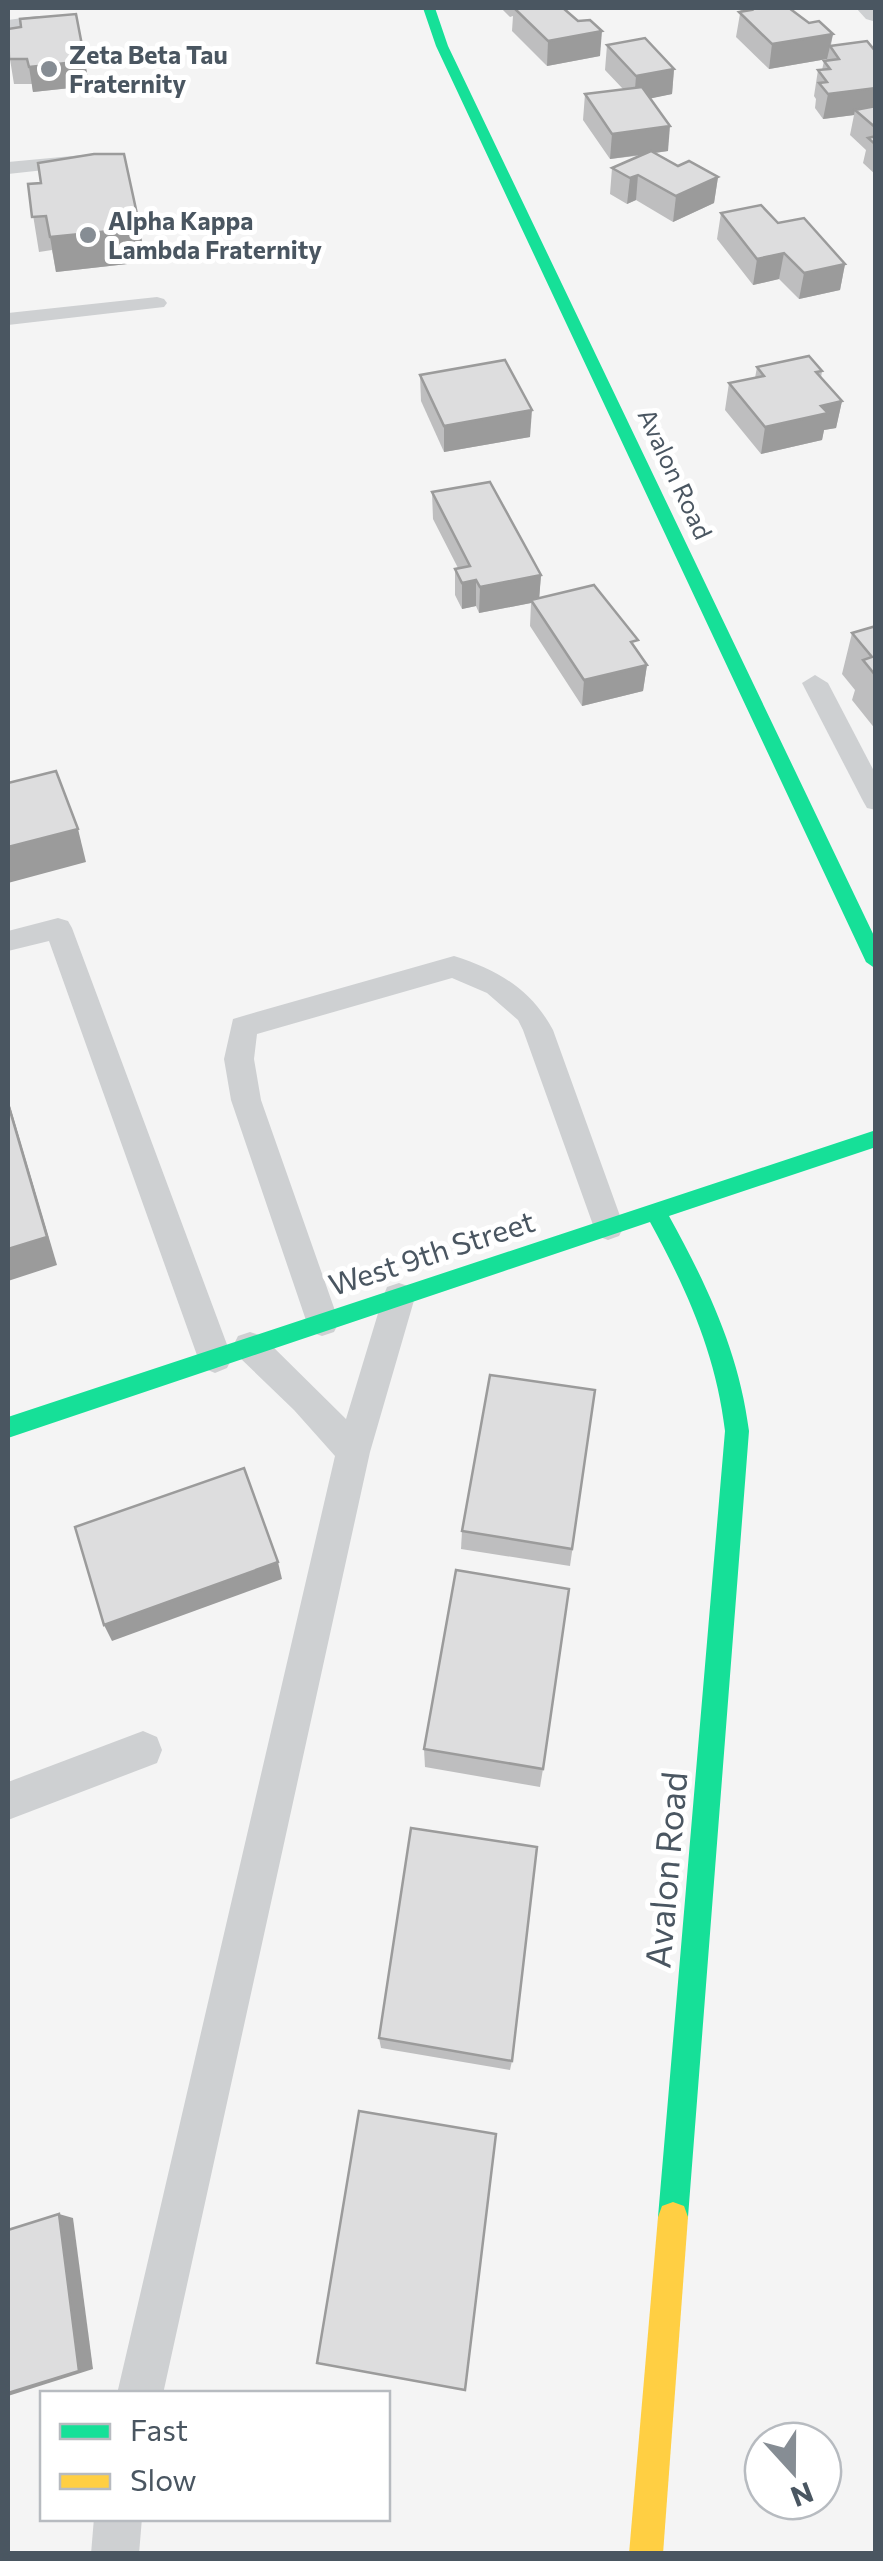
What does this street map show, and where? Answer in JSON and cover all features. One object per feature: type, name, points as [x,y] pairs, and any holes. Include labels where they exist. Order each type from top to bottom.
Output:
[{"type":"street","name":"Avalon Road","points":[[429,8],[442,46],[876,962]]},
{"type":"street","points":[[870,8],[876,14]]},
{"type":"street","name":"West 9th Street","points":[[8,1427],[876,1138]]},
{"type":"street","name":"Avalon Road","points":[[646,2554],[737,1431],[736,1388],[729,1355],[655,1211]]},
{"type":"lane","points":[[8,25],[37,22]]},
{"type":"lane","points":[[8,168],[112,158]]},
{"type":"lane","points":[[8,319],[156,303]]},
{"type":"lane","points":[[815,683],[876,801]]},
{"type":"lane","points":[[8,941],[58,928],[215,1358]]},
{"type":"lane","points":[[322,1322],[246,1100],[239,1059],[243,1027],[454,967],[497,984],[528,1012],[538,1030],[608,1227]]},
{"type":"lane","points":[[141,2391],[352,1452],[399,1297]]},
{"type":"lane","points":[[250,1346],[306,1399],[352,1452]]},
{"type":"lane","points":[[8,1801],[143,1750]]},
{"type":"lane","points":[[115,2554],[118,2521]]},
{"type":"building","points":[[514,8],[563,8],[578,21],[590,20],[602,31],[548,41]]},
{"type":"building","points":[[748,8],[789,8],[809,23],[819,21],[833,34],[772,44],[739,12],[751,10]]},
{"type":"building","points":[[76,14],[85,61],[29,67],[27,59],[9,59],[8,29],[21,27],[20,19]]},
{"type":"building","points":[[645,38],[674,69],[636,76],[607,45]]},
{"type":"building","points":[[867,41],[876,52],[876,88],[828,94],[819,83],[827,82],[818,70],[830,69],[824,61],[839,59],[830,46]]},
{"type":"building","points":[[642,87],[670,126],[612,134],[585,94]]},
{"type":"building","points":[[876,106],[876,128],[855,110]]},
{"type":"building","points":[[651,151],[678,166],[689,161],[718,177],[676,196],[638,175],[630,178],[612,168]]},
{"type":"building","points":[[94,154],[124,154],[140,228],[50,237],[46,216],[32,217],[28,184],[41,183],[38,163]]},
{"type":"building","points":[[761,205],[778,223],[804,218],[845,264],[804,273],[784,253],[757,259],[721,213]]},
{"type":"building","points":[[809,356],[822,371],[816,372],[842,401],[821,406],[828,413],[765,427],[729,383],[764,376],[757,367]]},
{"type":"building","points":[[505,360],[532,410],[444,426],[420,375]]},
{"type":"building","points":[[490,482],[541,575],[480,587],[476,580],[462,583],[455,569],[470,566],[432,492]]},
{"type":"building","points":[[594,585],[638,640],[631,642],[647,665],[584,680],[531,600]]},
{"type":"building","points":[[876,626],[876,676],[863,660],[872,657],[852,633]]},
{"type":"building","points":[[56,771],[78,829],[8,847],[8,783]]},
{"type":"building","points":[[8,1104],[47,1237],[8,1249]]},
{"type":"building","points":[[490,1375],[595,1390],[572,1549],[462,1531]]},
{"type":"building","points":[[244,1468],[278,1562],[104,1625],[75,1527]]},
{"type":"building","points":[[456,1570],[569,1589],[543,1769],[424,1749]]},
{"type":"building","points":[[411,1828],[537,1847],[512,2061],[379,2038]]},
{"type":"building","points":[[359,2111],[496,2134],[465,2390],[317,2363]]},
{"type":"building","points":[[59,2214],[79,2371],[8,2393],[8,2230]]},
{"type":"traffic: fast","points":[[429,8],[442,46],[876,962]]},
{"type":"traffic: fast","points":[[8,1427],[876,1138]]},
{"type":"traffic: fast","points":[[655,1211],[709,1317],[727,1372],[737,1431],[673,2217]]},
{"type":"traffic: slow","points":[[646,2554],[673,2217]]},
{"type":"place","name":"Zeta Beta Tau Fraternity","points":[[49,69]]},
{"type":"place","name":"Alpha Kappa Lambda Fraternity","points":[[88,235]]}]
